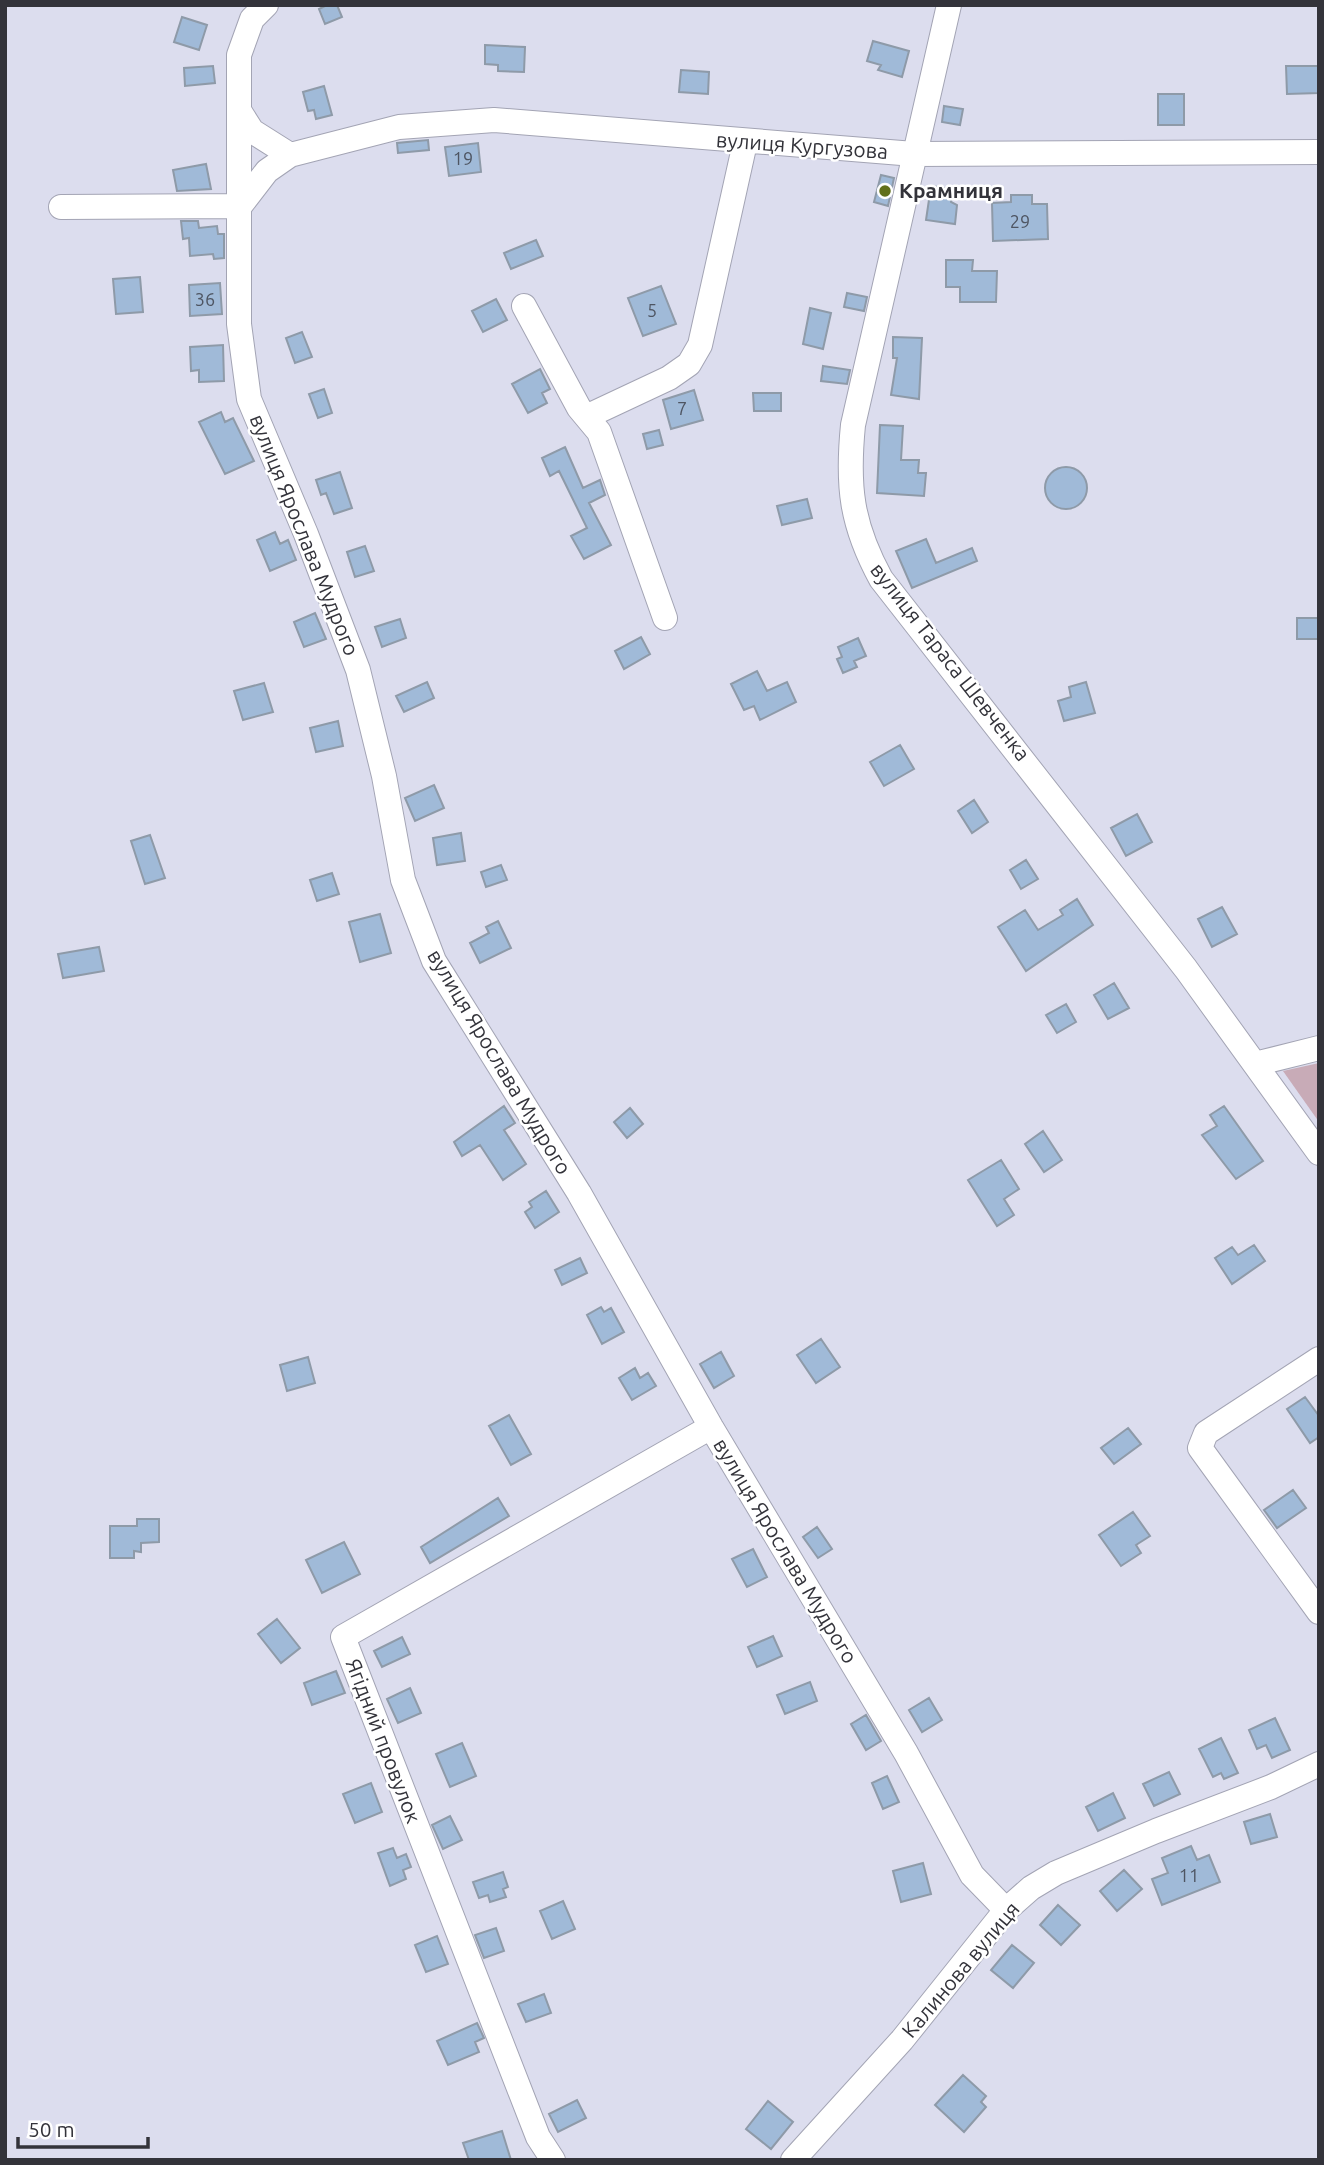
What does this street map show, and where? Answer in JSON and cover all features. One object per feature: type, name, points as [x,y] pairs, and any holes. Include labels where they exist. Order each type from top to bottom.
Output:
[{"type":"street","name":"вулиця Ярослава Мудрого","points":[[266,5],[252,19],[239,55],[239,324],[249,399],[306,534],[358,670],[384,776],[403,880],[418,925],[450,990],[579,1193],[711,1427],[906,1753],[972,1875],[1006,1910]]},
{"type":"street","name":"вулиця Тараса Шевченка","points":[[949,5],[853,425],[849,492],[857,527],[881,579],[1007,736],[1255,1063],[1318,1152]]},
{"type":"street","points":[[61,207],[240,206],[267,171],[290,155],[252,131],[240,111]]},
{"type":"street","name":"вулиця Кургузова","points":[[290,155],[399,127],[494,120],[745,143],[915,155],[1319,152]]},
{"type":"street","points":[[588,416],[669,378],[689,364],[700,345],[745,143]]},
{"type":"street","points":[[524,306],[579,408],[588,416],[613,464],[666,618]]},
{"type":"street","points":[[1255,1063],[1319,1048]]},
{"type":"street","points":[[1319,1359],[1206,1433],[1200,1448],[1319,1612]]},
{"type":"street","name":"Ягідний провулок","points":[[553,2160],[538,2137],[342,1637],[711,1427]]},
{"type":"street","name":"Калинова вулиця","points":[[793,2160],[902,2040],[1006,1910],[1031,1888],[1056,1873],[1156,1830],[1271,1787],[1319,1765]]},
{"type":"shaded area","points":[[1319,1063],[1319,1122],[1283,1071]]},
{"type":"building","points":[[327,5],[337,5],[342,17],[325,24],[319,9]]},
{"type":"building","points":[[182,17],[207,25],[199,50],[174,42]]},
{"type":"building","points":[[873,41],[909,51],[902,77],[878,70],[881,65],[867,61]]},
{"type":"building","points":[[485,45],[525,47],[524,72],[498,71],[498,65],[485,64]]},
{"type":"building","points":[[213,66],[215,83],[185,86],[184,68]]},
{"type":"building","points":[[1286,66],[1318,66],[1319,93],[1287,94]]},
{"type":"building","points":[[681,70],[709,72],[708,94],[679,92]]},
{"type":"building","points":[[324,86],[332,115],[316,119],[314,110],[308,111],[303,92]]},
{"type":"building","points":[[1158,94],[1184,94],[1184,125],[1158,125]]},
{"type":"building","points":[[944,106],[963,109],[960,125],[942,122]]},
{"type":"building","points":[[428,140],[429,150],[398,153],[397,143]]},
{"type":"building","points":[[478,143],[481,172],[449,176],[445,147]]},
{"type":"building","points":[[206,164],[211,189],[177,191],[173,170]]},
{"type":"building","points":[[881,175],[894,178],[888,206],[874,202]]},
{"type":"building","points":[[931,186],[953,189],[951,202],[957,205],[955,224],[926,220]]},
{"type":"building","points":[[1011,195],[1032,195],[1032,204],[1047,204],[1048,239],[993,241],[992,203],[1011,202]]},
{"type":"building","points":[[181,221],[198,221],[199,228],[217,226],[218,234],[224,234],[224,258],[214,259],[213,254],[190,256],[189,238],[183,239]]},
{"type":"building","points":[[536,240],[543,256],[511,269],[504,253]]},
{"type":"building","points":[[946,260],[973,260],[972,271],[997,271],[996,302],[960,302],[960,287],[946,287]]},
{"type":"building","points":[[140,277],[143,312],[116,314],[113,279]]},
{"type":"building","points":[[220,283],[222,314],[190,316],[189,285]]},
{"type":"building","points":[[661,286],[676,324],[643,336],[628,298]]},
{"type":"building","points":[[847,293],[867,297],[864,311],[844,307]]},
{"type":"building","points":[[496,299],[507,320],[483,332],[472,311]]},
{"type":"building","points":[[810,308],[831,313],[823,349],[803,344]]},
{"type":"building","points":[[302,332],[312,357],[295,363],[286,338]]},
{"type":"building","points":[[893,337],[922,338],[919,399],[891,395],[897,358],[893,358]]},
{"type":"building","points":[[223,345],[224,381],[199,382],[199,370],[191,371],[190,347]]},
{"type":"building","points":[[823,366],[850,370],[847,384],[821,381]]},
{"type":"building","points":[[540,369],[550,389],[542,393],[547,403],[528,413],[512,384]]},
{"type":"building","points":[[324,389],[332,413],[318,418],[309,394]]},
{"type":"building","points":[[694,390],[703,420],[671,429],[663,400]]},
{"type":"building","points":[[753,393],[781,393],[781,411],[754,411]]},
{"type":"building","points":[[221,412],[225,422],[233,418],[254,461],[225,474],[199,422]]},
{"type":"building","points":[[880,425],[903,426],[901,460],[919,460],[918,473],[926,473],[924,496],[877,493]]},
{"type":"building","points":[[659,430],[663,445],[647,449],[643,434]]},
{"type":"building","points":[[565,447],[583,488],[600,480],[605,495],[589,503],[611,545],[584,559],[571,536],[587,528],[559,471],[550,476],[542,458]]},
{"type":"building","points":[[1066,467],[1081,473],[1087,488],[1081,503],[1066,509],[1051,503],[1045,488],[1051,473]]},
{"type":"building","points":[[340,472],[352,508],[334,514],[326,493],[321,495],[316,480]]},
{"type":"building","points":[[807,499],[812,518],[782,525],[777,506]]},
{"type":"building","points":[[275,532],[280,544],[288,540],[296,560],[270,571],[257,540]]},
{"type":"building","points":[[926,539],[936,563],[972,548],[977,561],[912,588],[896,551]]},
{"type":"building","points":[[365,546],[374,571],[355,577],[347,552]]},
{"type":"building","points":[[315,613],[326,639],[304,647],[294,622]]},
{"type":"building","points":[[1297,618],[1319,618],[1319,639],[1297,639]]},
{"type":"building","points":[[400,619],[406,638],[382,647],[375,627]]},
{"type":"building","points":[[641,637],[650,654],[624,669],[615,651]]},
{"type":"building","points":[[858,638],[866,656],[854,661],[857,667],[843,673],[837,659],[842,657],[838,647]]},
{"type":"building","points":[[757,671],[767,691],[787,682],[796,702],[760,720],[754,706],[744,710],[731,684]]},
{"type":"building","points":[[427,682],[434,698],[404,712],[396,696]]},
{"type":"building","points":[[1086,682],[1095,713],[1064,721],[1058,701],[1071,697],[1069,687]]},
{"type":"building","points":[[264,683],[273,712],[243,720],[234,691]]},
{"type":"building","points":[[338,721],[343,746],[316,752],[310,728]]},
{"type":"building","points":[[900,745],[914,769],[884,786],[870,762]]},
{"type":"building","points":[[434,785],[444,808],[415,821],[405,798]]},
{"type":"building","points":[[974,800],[988,822],[972,833],[958,811]]},
{"type":"building","points":[[1137,814],[1152,842],[1126,856],[1111,828]]},
{"type":"building","points":[[461,833],[465,861],[437,865],[433,838]]},
{"type":"building","points":[[150,835],[165,878],[145,884],[131,841]]},
{"type":"building","points":[[1026,860],[1038,879],[1021,889],[1010,870]]},
{"type":"building","points":[[501,865],[507,880],[486,887],[481,872]]},
{"type":"building","points":[[332,873],[339,894],[317,901],[310,880]]},
{"type":"building","points":[[1077,899],[1093,925],[1026,971],[998,927],[1025,910],[1038,930],[1063,915],[1060,910]]},
{"type":"building","points":[[1222,907],[1237,934],[1212,947],[1198,919]]},
{"type":"building","points":[[380,914],[391,953],[360,962],[349,922]]},
{"type":"building","points":[[498,921],[511,948],[480,963],[470,943],[489,933],[486,927]]},
{"type":"building","points":[[99,947],[104,971],[63,978],[58,954]]},
{"type":"building","points":[[1114,983],[1129,1008],[1108,1019],[1094,995]]},
{"type":"building","points":[[1066,1004],[1076,1022],[1057,1033],[1046,1015]]},
{"type":"building","points":[[504,1106],[515,1123],[504,1130],[526,1164],[503,1180],[480,1145],[462,1156],[454,1142]]},
{"type":"building","points":[[1224,1106],[1263,1161],[1236,1179],[1202,1135],[1217,1126],[1210,1115]]},
{"type":"building","points":[[630,1108],[643,1124],[627,1138],[614,1122]]},
{"type":"building","points":[[1043,1131],[1062,1160],[1044,1172],[1025,1144]]},
{"type":"building","points":[[1001,1160],[1019,1189],[1004,1199],[1014,1215],[997,1226],[968,1180]]},
{"type":"building","points":[[546,1191],[559,1212],[535,1228],[525,1212],[532,1207],[529,1202]]},
{"type":"building","points":[[1254,1245],[1265,1261],[1232,1284],[1215,1258],[1232,1247],[1238,1255]]},
{"type":"building","points":[[580,1258],[587,1273],[562,1285],[555,1270]]},
{"type":"building","points":[[601,1307],[604,1312],[611,1308],[624,1332],[602,1344],[587,1315]]},
{"type":"building","points":[[821,1339],[840,1367],[816,1383],[797,1355]]},
{"type":"building","points":[[721,1352],[734,1376],[714,1388],[700,1364]]},
{"type":"building","points":[[308,1357],[315,1383],[287,1391],[280,1365]]},
{"type":"building","points":[[635,1368],[640,1378],[648,1373],[656,1386],[632,1400],[619,1378]]},
{"type":"building","points":[[1305,1397],[1319,1416],[1319,1437],[1310,1443],[1287,1409]]},
{"type":"building","points":[[509,1415],[531,1454],[511,1465],[489,1426]]},
{"type":"building","points":[[1128,1428],[1141,1444],[1114,1464],[1101,1448]]},
{"type":"building","points":[[1293,1490],[1306,1508],[1277,1528],[1264,1510]]},
{"type":"building","points":[[498,1498],[509,1516],[430,1563],[421,1547]]},
{"type":"building","points":[[1133,1512],[1150,1536],[1136,1545],[1141,1553],[1121,1566],[1099,1535]]},
{"type":"building","points":[[137,1519],[159,1519],[159,1542],[141,1543],[141,1552],[134,1551],[134,1558],[110,1558],[110,1526],[137,1526]]},
{"type":"building","points":[[817,1527],[832,1549],[818,1558],[803,1537]]},
{"type":"building","points":[[344,1542],[360,1574],[322,1593],[306,1560]]},
{"type":"building","points":[[753,1549],[767,1577],[747,1587],[732,1559]]},
{"type":"building","points":[[277,1619],[300,1648],[281,1663],[258,1634]]},
{"type":"building","points":[[773,1636],[782,1656],[757,1667],[748,1647]]},
{"type":"building","points":[[402,1637],[410,1654],[382,1667],[374,1651]]},
{"type":"building","points":[[336,1671],[345,1693],[312,1705],[304,1683]]},
{"type":"building","points":[[810,1682],[817,1701],[785,1714],[777,1695]]},
{"type":"building","points":[[410,1688],[421,1713],[398,1723],[387,1699]]},
{"type":"building","points":[[929,1698],[942,1720],[922,1732],[909,1710]]},
{"type":"building","points":[[866,1715],[881,1741],[866,1750],[851,1724]]},
{"type":"building","points":[[1275,1718],[1290,1750],[1272,1758],[1266,1745],[1257,1749],[1249,1730]]},
{"type":"building","points":[[1221,1738],[1238,1773],[1224,1779],[1221,1773],[1213,1777],[1199,1749]]},
{"type":"building","points":[[462,1743],[476,1776],[450,1787],[436,1754]]},
{"type":"building","points":[[1169,1772],[1180,1794],[1154,1806],[1143,1784]]},
{"type":"building","points":[[887,1776],[899,1802],[883,1809],[872,1783]]},
{"type":"building","points":[[371,1783],[382,1812],[355,1823],[343,1794]]},
{"type":"building","points":[[1113,1793],[1125,1818],[1098,1831],[1086,1807]]},
{"type":"building","points":[[1270,1814],[1277,1837],[1251,1844],[1244,1822]]},
{"type":"building","points":[[450,1816],[462,1840],[443,1849],[432,1825]]},
{"type":"building","points":[[1191,1846],[1197,1860],[1209,1855],[1220,1882],[1162,1905],[1152,1879],[1168,1873],[1162,1858]]},
{"type":"building","points":[[393,1848],[397,1858],[406,1854],[411,1867],[403,1870],[406,1879],[390,1886],[378,1853]]},
{"type":"building","points":[[923,1863],[931,1894],[901,1902],[893,1871]]},
{"type":"building","points":[[1124,1870],[1142,1889],[1117,1911],[1100,1891]]},
{"type":"building","points":[[503,1872],[508,1887],[503,1889],[506,1897],[490,1902],[488,1895],[479,1898],[473,1882]]},
{"type":"building","points":[[563,1901],[575,1929],[552,1939],[540,1911]]},
{"type":"building","points":[[1058,1905],[1080,1925],[1061,1945],[1040,1925]]},
{"type":"building","points":[[496,1928],[504,1951],[484,1958],[475,1935]]},
{"type":"building","points":[[437,1936],[448,1964],[426,1972],[415,1945]]},
{"type":"building","points":[[1012,1945],[1034,1963],[1013,1988],[991,1970]]},
{"type":"building","points":[[544,1994],[551,2013],[526,2022],[518,2004]]},
{"type":"building","points":[[477,2023],[484,2038],[475,2042],[479,2052],[448,2065],[437,2041]]},
{"type":"building","points":[[963,2075],[986,2096],[981,2102],[986,2107],[964,2132],[935,2105]]},
{"type":"building","points":[[577,2100],[586,2118],[558,2132],[549,2114]]},
{"type":"building","points":[[768,2101],[793,2122],[771,2149],[746,2129]]},
{"type":"building","points":[[502,2131],[511,2160],[469,2160],[463,2143]]},
{"type":"place","name":"Крамниця","points":[[885,191]]}]
